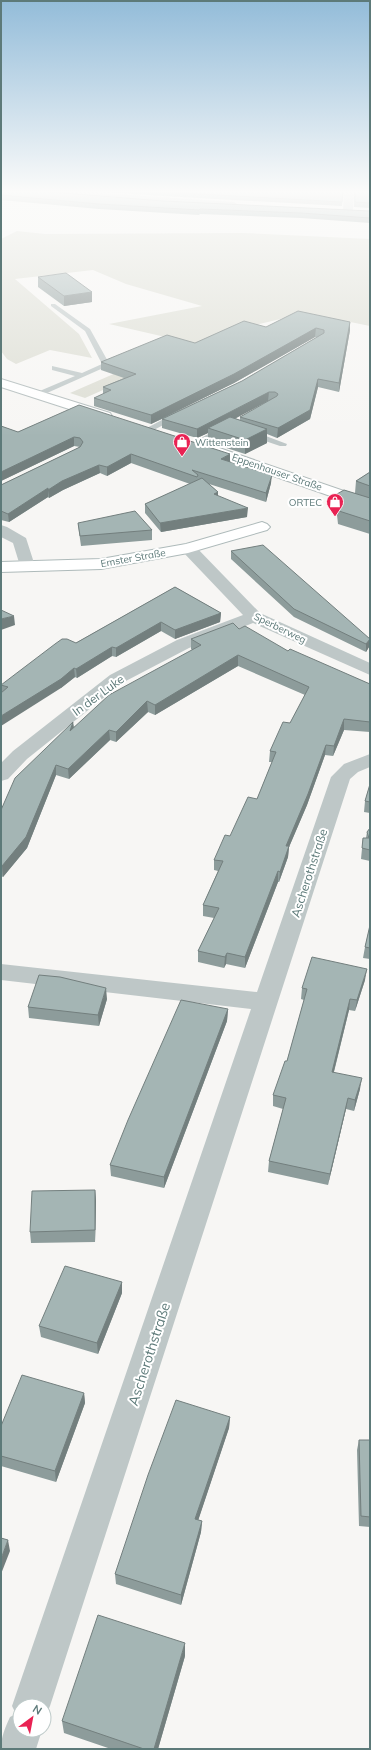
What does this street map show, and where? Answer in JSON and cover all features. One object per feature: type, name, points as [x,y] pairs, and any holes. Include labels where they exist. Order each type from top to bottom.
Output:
[{"type":"main road","points":[[1,383],[119,420]]},
{"type":"main road","points":[[134,425],[169,436]]},
{"type":"main road","name":"Eppenhauser Straße","points":[[189,442],[370,505]]},
{"type":"main road","name":"Emster Straße","points":[[1,567],[101,564],[188,548],[262,527]]},
{"type":"street","points":[[1,530],[20,541],[27,566]]},
{"type":"street","name":"Sperberweg","points":[[188,548],[254,617],[370,670]]},
{"type":"street","name":"In der Luke","points":[[1,775],[20,755],[116,679],[183,644],[254,617]]},
{"type":"street","name":"Ascherothstraße","points":[[34,1698],[341,777],[351,768],[370,760]]},
{"type":"street","points":[[1,972],[266,1002]]},
{"type":"street","points":[[17,1749],[20,1738]]},
{"type":"lane","points":[[38,395],[80,375],[106,365],[88,330],[53,305]]},
{"type":"lane","points":[[55,368],[80,375]]},
{"type":"lane","points":[[149,429],[188,411]]},
{"type":"lane","points":[[189,442],[229,426],[283,444]]},
{"type":"shaded area","points":[[1,273],[70,273],[15,279],[79,334],[92,358],[50,350],[16,364],[7,359],[1,351]]},
{"type":"shaded area","points":[[99,273],[370,273],[370,326],[306,313],[242,328],[85,398],[70,393],[187,342],[109,324],[202,306],[126,284]]},
{"type":"building","points":[[66,273],[92,292],[64,296],[38,277]]},
{"type":"building","points":[[298,311],[350,322],[339,383],[318,379],[310,410],[278,428],[240,417],[277,396],[278,394],[275,392],[269,392],[197,429],[162,419],[242,381],[324,333],[324,330],[316,328],[234,374],[151,415],[94,398],[111,390],[103,387],[136,374],[101,362],[167,335],[195,343],[244,321],[266,327]]},
{"type":"building","points":[[79,405],[230,454],[221,459],[272,475],[266,493],[192,470],[198,475],[197,477],[131,454],[107,467],[99,465],[62,481],[48,490],[48,488],[8,514],[1,511],[1,485],[80,447],[83,442],[80,438],[74,437],[1,472],[1,426],[18,432]]},
{"type":"building","points":[[230,417],[267,429],[245,440],[208,428]]},
{"type":"building","points":[[370,472],[370,486],[356,481]]},
{"type":"building","points":[[202,478],[218,492],[214,494],[248,508],[160,523],[145,504]]},
{"type":"building","points":[[344,490],[370,498],[370,521],[339,511],[337,494]]},
{"type":"building","points":[[135,511],[152,530],[80,536],[78,523]]},
{"type":"building","points":[[263,545],[370,639],[366,644],[294,609],[231,551]]},
{"type":"building","points":[[175,587],[221,613],[175,630],[161,622],[116,648],[112,647],[76,669],[74,668],[61,679],[1,716],[1,693],[8,687],[1,685],[55,644],[62,639],[67,639],[76,643]]},
{"type":"building","points":[[1,610],[14,616],[1,619]]},
{"type":"building","points":[[233,623],[239,629],[245,626],[288,651],[290,649],[370,684],[370,722],[344,719],[334,746],[326,745],[308,794],[286,846],[289,846],[280,872],[278,871],[245,957],[227,953],[225,957],[198,951],[219,908],[203,905],[223,861],[214,860],[225,835],[230,836],[248,797],[257,799],[276,752],[270,751],[283,722],[290,723],[309,687],[238,655],[155,705],[147,701],[116,732],[109,730],[68,769],[56,765],[26,837],[1,866],[1,810],[15,778],[73,722],[70,731],[109,695],[201,645],[191,639]]},
{"type":"building","points":[[370,784],[370,802],[365,801]]},
{"type":"building","points":[[370,828],[370,850],[362,848],[363,838],[369,838],[367,832]]},
{"type":"building","points":[[370,925],[370,948],[365,947]]},
{"type":"building","points":[[312,957],[367,969],[357,1000],[350,999],[332,1072],[362,1078],[355,1100],[348,1098],[330,1174],[269,1161],[286,1098],[273,1095],[285,1061],[287,1061],[307,989],[302,988]]},
{"type":"building","points":[[39,975],[60,977],[106,988],[98,1015],[28,1007]]},
{"type":"building","points":[[181,1000],[228,1009],[164,1177],[110,1165],[128,1120]]},
{"type":"building","points":[[95,1190],[95,1230],[30,1232],[32,1191]]},
{"type":"building","points":[[65,1266],[122,1282],[97,1343],[39,1326]]},
{"type":"building","points":[[22,1375],[84,1393],[55,1471],[1,1456],[1,1426]]},
{"type":"building","points":[[176,1400],[230,1417],[195,1519],[202,1521],[181,1595],[115,1574],[148,1475]]},
{"type":"building","points":[[359,1440],[370,1440],[370,1517],[361,1516]]},
{"type":"building","points":[[1,1538],[8,1540],[1,1559]]},
{"type":"building","points":[[98,1615],[185,1643],[154,1749],[144,1749],[62,1721]]},
{"type":"place","name":"Wittenstein","points":[[182,457]]},
{"type":"place","name":"ORTEC","points":[[335,517]]}]
